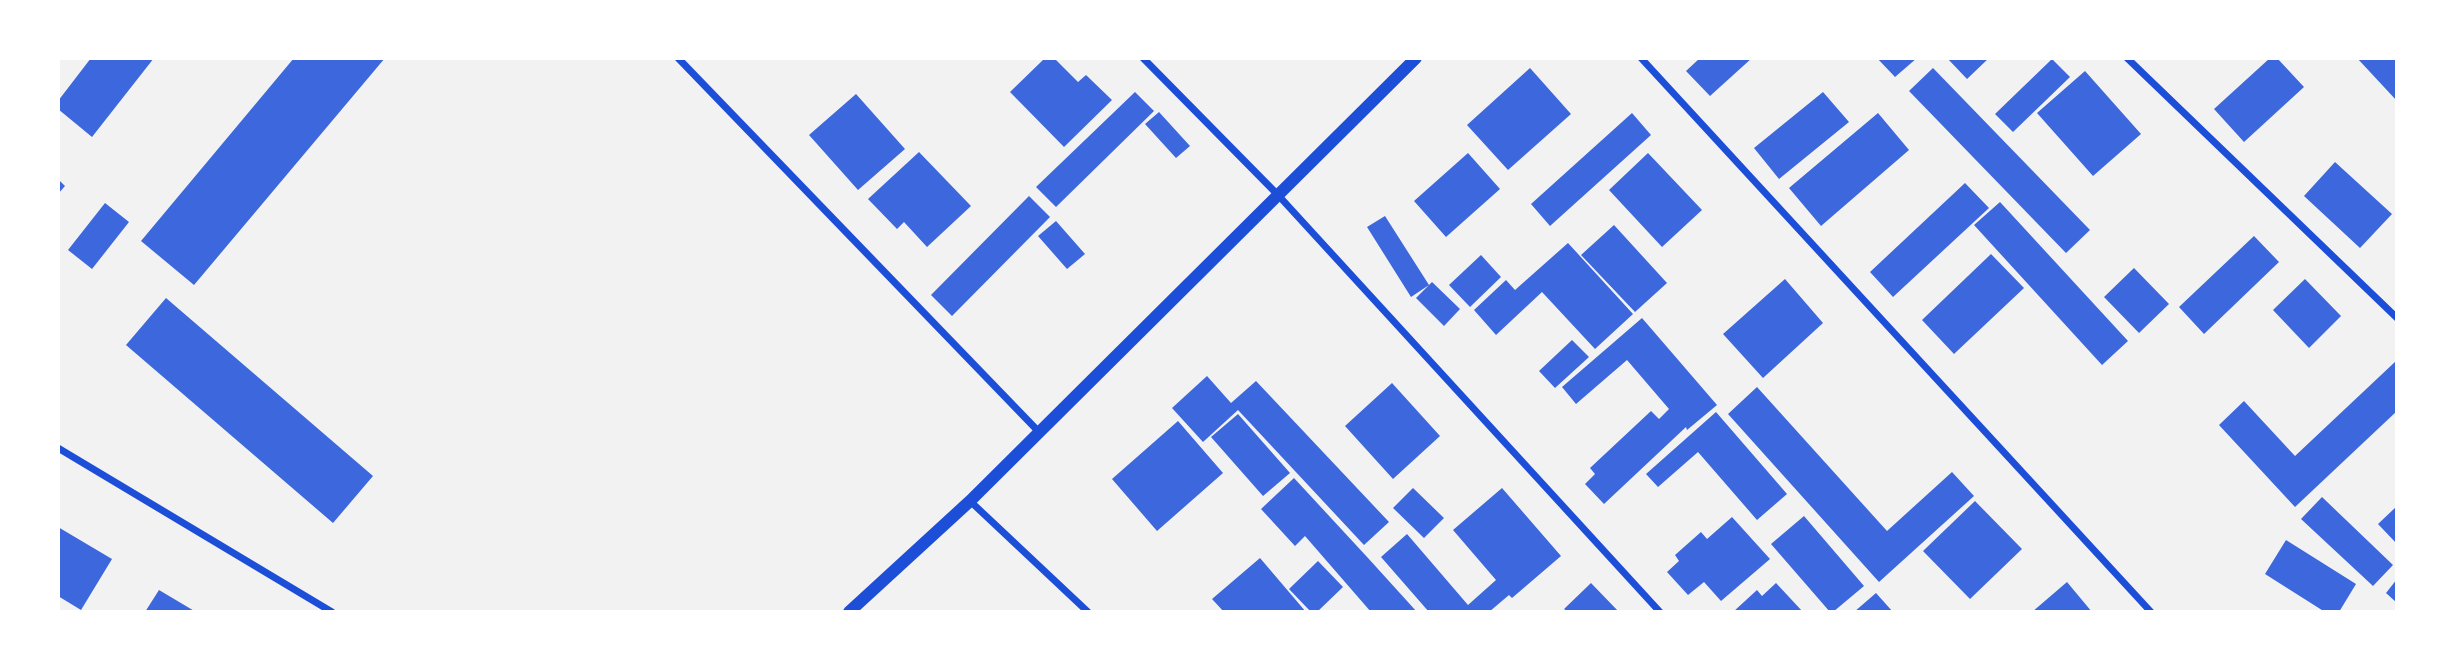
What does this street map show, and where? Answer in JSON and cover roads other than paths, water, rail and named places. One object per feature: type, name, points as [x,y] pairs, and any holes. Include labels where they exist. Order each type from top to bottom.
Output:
[{"type":"street","points":[[678,58],[1039,432]]},
{"type":"street","points":[[1143,58],[1278,195],[1660,612]]},
{"type":"street","points":[[849,612],[970,501],[1416,58]]},
{"type":"street","points":[[1641,58],[2151,612]]},
{"type":"street","points":[[2127,58],[2397,317]]},
{"type":"street","points":[[58,448],[332,612]]},
{"type":"street","points":[[970,501],[1088,612]]}]
